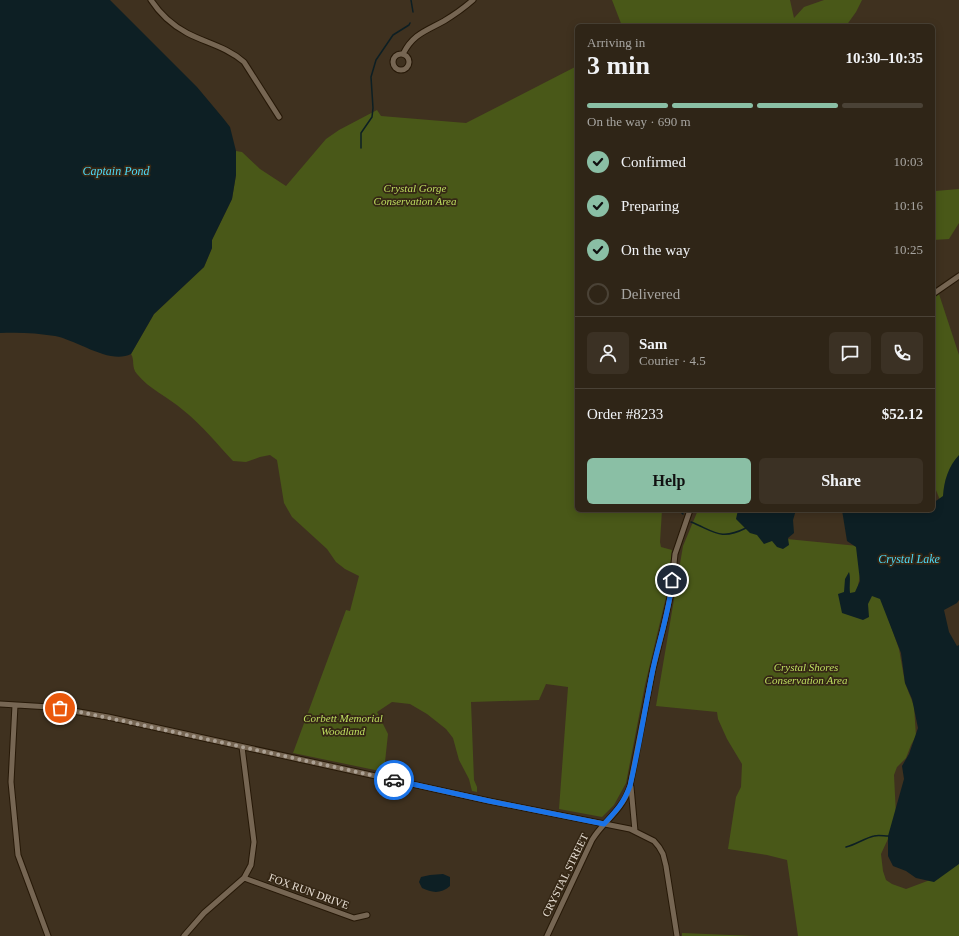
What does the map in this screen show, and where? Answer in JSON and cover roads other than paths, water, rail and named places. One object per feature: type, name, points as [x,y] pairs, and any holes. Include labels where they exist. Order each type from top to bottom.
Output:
[{"type":"street","points":[[151,0],[162,15],[178,28],[197,38],[227,50],[244,62],[279,117]]},
{"type":"street","points":[[403,54],[411,42],[419,34],[452,16],[473,0]]},
{"type":"street","points":[[935,293],[959,276]]},
{"type":"street","name":"CRYSTAL STREET","points":[[547,936],[592,840],[624,802],[630,786],[653,669],[669,604],[674,554],[689,512]]},
{"type":"street","points":[[0,704],[55,708],[128,722],[489,801],[630,829],[654,841],[659,846],[663,854],[677,936]]},
{"type":"street","points":[[15,705],[11,782],[18,855],[48,936]]},
{"type":"street","points":[[184,936],[204,913],[244,878],[252,865],[254,842],[242,747]]},
{"type":"street","name":"CRYSTAL STREET","points":[[630,786],[635,831]]},
{"type":"street","name":"FOX RUN DRIVE","points":[[244,878],[354,918],[367,915]]},
{"type":"water","name":"Captain Pond","points":[[0,0],[110,0],[197,87],[230,127],[236,151],[236,175],[232,199],[212,240],[212,248],[204,267],[154,314],[131,354],[123,357],[93,351],[64,338],[55,336],[28,333],[0,333]]},
{"type":"water","name":"Crystal Lake","points":[[959,455],[959,600],[957,603],[944,610],[949,632],[957,646],[959,645],[959,864],[934,882],[916,878],[906,871],[893,866],[888,856],[888,836],[904,779],[902,766],[909,754],[918,728],[912,699],[905,683],[901,653],[880,599],[872,596],[868,604],[869,617],[863,620],[842,613],[838,594],[844,592],[845,579],[849,572],[850,593],[855,592],[860,581],[856,547],[847,541],[842,512],[935,512],[935,502],[943,496],[947,474]]},
{"type":"water","points":[[738,512],[795,512],[793,520],[794,533],[788,538],[789,545],[783,549],[777,547],[772,541],[764,544],[757,535],[750,533],[736,519]]},
{"type":"water","points":[[443,874],[450,877],[450,886],[447,889],[433,892],[422,888],[419,882],[421,877]]},
{"type":"waterway","points":[[411,0],[413,12]]},
{"type":"waterway","points":[[361,148],[361,133],[372,117],[373,108],[371,77],[376,60],[393,35],[410,23]]},
{"type":"waterway","points":[[691,522],[723,534],[730,534],[746,528]]},
{"type":"waterway","points":[[846,847],[874,836],[888,836]]},
{"type":"park label","name":"Crystal Gorge Conservation Area","points":[[415,194]]},
{"type":"park label","name":"Crystal Shores Conservation Area","points":[[806,673]]},
{"type":"park label","name":"Corbett Memorial Woodland","points":[[343,724]]}]
